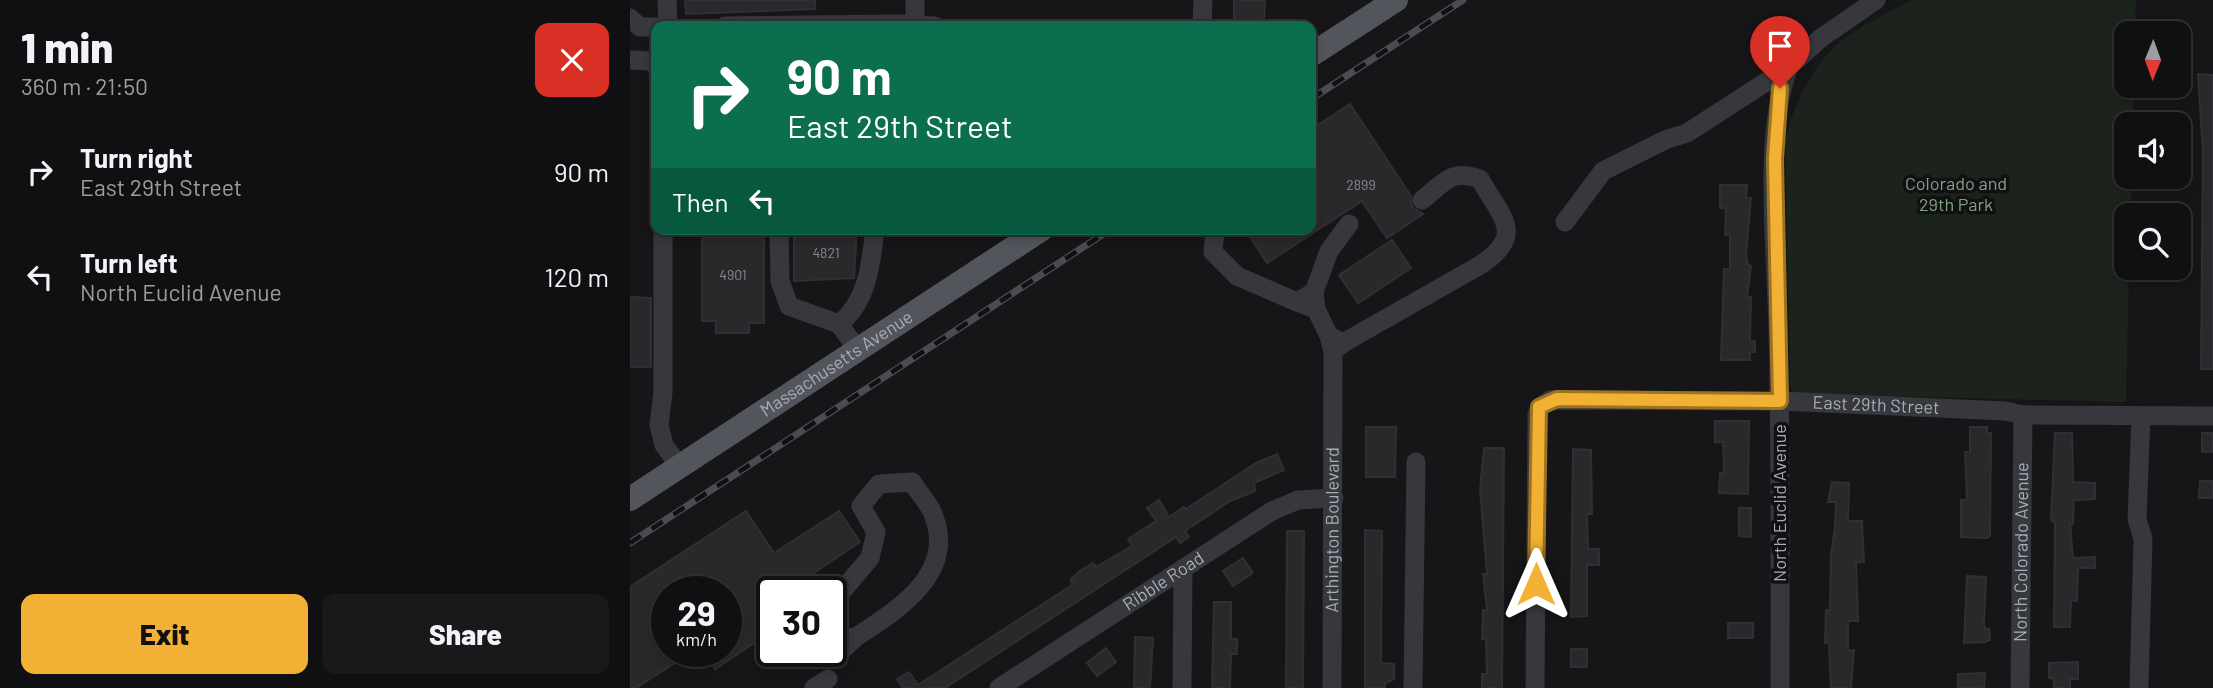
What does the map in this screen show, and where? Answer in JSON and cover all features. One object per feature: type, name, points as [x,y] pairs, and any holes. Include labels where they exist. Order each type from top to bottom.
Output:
[{"type":"main road","points":[[1316,52],[1387,2]]},
{"type":"main road","name":"Massachusetts Avenue","points":[[630,499],[1033,235]]},
{"type":"street","points":[[667,0],[668,21]]},
{"type":"street","points":[[915,0],[923,21]]},
{"type":"street","points":[[1202,21],[1203,0]]},
{"type":"street","points":[[1565,222],[1603,171],[1665,140],[1688,132],[1789,67],[1821,38],[1876,0]]},
{"type":"street","points":[[630,18],[640,27],[651,27]]},
{"type":"street","points":[[630,60],[651,61]]},
{"type":"street","name":"North Euclid Avenue","points":[[1780,688],[1780,401],[1775,159],[1777,108],[1789,67]]},
{"type":"street","points":[[1214,235],[1213,252],[1237,275],[1309,301],[1335,343],[1482,264],[1497,254],[1507,241],[1507,229],[1480,179],[1462,173],[1449,178],[1422,200]]},
{"type":"street","points":[[1309,301],[1329,251],[1349,224]]},
{"type":"street","points":[[663,235],[663,392],[659,425],[664,444],[680,467]]},
{"type":"street","points":[[779,235],[780,281],[789,306],[839,324],[858,350]]},
{"type":"street","points":[[839,324],[851,314],[869,275],[874,235]]},
{"type":"street","name":"Arthington Boulevard","points":[[1332,688],[1335,343]]},
{"type":"street","name":"East 29th Street","points":[[1535,688],[1539,407],[1557,399],[1780,401],[2005,411],[2023,415],[2213,416]]},
{"type":"street","name":"North Colorado Avenue","points":[[2020,688],[2023,415]]},
{"type":"street","points":[[2139,688],[2143,539],[2137,519],[2141,416]]},
{"type":"street","points":[[1413,688],[1416,462]]},
{"type":"street","points":[[847,585],[870,558],[876,533],[861,506],[879,484],[912,482],[933,514],[940,552],[922,586],[892,614],[847,641]]},
{"type":"street","name":"Ribble Road","points":[[999,688],[1024,680],[1183,569],[1285,505],[1307,499],[1334,498]]},
{"type":"street","points":[[1182,688],[1183,569]]},
{"type":"green space","name":"Colorado and 29th Park","points":[[1912,0],[2136,0],[2135,21],[2114,21],[2114,98],[2134,98],[2133,112],[2114,112],[2114,189],[2132,189],[2131,203],[2114,203],[2114,280],[2129,280],[2126,402],[1799,394],[1792,391],[1785,140],[1800,98],[1815,71],[1834,48],[1861,27]]},
{"type":"building","points":[[685,0],[815,0],[815,9],[686,14]]},
{"type":"building","points":[[1234,0],[1265,0],[1264,21],[1234,21]]},
{"type":"building","points":[[2198,74],[2213,75],[2213,369],[2201,369],[2203,153]]},
{"type":"building","points":[[1350,104],[1411,196],[1412,207],[1423,214],[1387,238],[1362,201],[1316,231],[1316,126]]},
{"type":"building","points":[[1720,185],[1747,185],[1746,198],[1751,198],[1746,254],[1748,265],[1751,266],[1747,297],[1751,297],[1750,341],[1755,341],[1755,352],[1750,352],[1750,360],[1721,360],[1724,269],[1730,269],[1730,235],[1725,235],[1726,208],[1720,208]]},
{"type":"building","points":[[702,235],[764,235],[764,323],[749,323],[749,333],[716,333],[716,321],[702,321]]},
{"type":"building","points":[[794,235],[857,235],[854,278],[794,281]]},
{"type":"building","points":[[1249,235],[1310,235],[1267,263]]},
{"type":"building","points":[[1392,240],[1411,268],[1358,303],[1339,275]]},
{"type":"building","points":[[630,297],[651,298],[651,367],[630,367]]},
{"type":"building","points":[[1715,421],[1749,421],[1748,494],[1719,493],[1720,473],[1724,473],[1723,442],[1715,442]]},
{"type":"building","points":[[1366,427],[1396,427],[1395,477],[1366,477]]},
{"type":"building","points":[[1970,427],[1987,427],[1987,433],[1991,433],[1990,536],[1987,538],[1961,537],[1961,500],[1967,500],[1965,452],[1970,452]]},
{"type":"building","points":[[2055,433],[2072,433],[2073,482],[2095,483],[2095,499],[2074,500],[2073,524],[2070,524],[2073,558],[2095,557],[2095,568],[2078,568],[2077,601],[2071,600],[2070,627],[2054,627],[2055,523],[2051,520]]},
{"type":"building","points":[[2202,433],[2213,433],[2213,452],[2202,452]]},
{"type":"building","points":[[1484,448],[1504,448],[1502,688],[1482,688],[1482,674],[1487,674],[1486,639],[1482,639],[1483,610],[1487,610],[1483,574],[1487,574],[1480,490]]},
{"type":"building","points":[[1573,449],[1591,450],[1592,514],[1587,514],[1588,549],[1599,549],[1599,565],[1587,565],[1587,616],[1571,617]]},
{"type":"building","points":[[1277,454],[1284,470],[1254,483],[1255,491],[1230,501],[1185,531],[1189,537],[1180,543],[1176,537],[945,688],[903,688],[897,679],[909,672],[918,685],[1072,585],[1071,579],[1081,570],[1093,563],[1096,567],[1132,546],[1128,539],[1156,521],[1147,508],[1159,500],[1169,517],[1184,507],[1186,509],[1256,463]]},
{"type":"building","points":[[2200,481],[2213,481],[2213,498],[2199,498]]},
{"type":"building","points":[[1832,482],[1849,483],[1848,521],[1862,521],[1864,562],[1856,562],[1858,621],[1848,621],[1848,651],[1854,650],[1851,688],[1831,688],[1829,643],[1825,643],[1826,610],[1830,610],[1831,555],[1835,527],[1836,502],[1828,502]]},
{"type":"building","points":[[1739,508],[1751,508],[1751,537],[1739,536]]},
{"type":"building","points":[[746,511],[774,553],[839,511],[860,542],[809,576],[756,576],[756,642],[742,651],[742,576],[651,576],[651,667],[668,667],[636,688],[630,688],[630,587]]},
{"type":"building","points":[[1365,530],[1382,531],[1381,663],[1394,664],[1394,679],[1385,683],[1385,688],[1365,688]]},
{"type":"building","points":[[1287,531],[1304,531],[1303,688],[1286,688]]},
{"type":"building","points":[[1243,558],[1253,573],[1233,586],[1223,571]]},
{"type":"building","points":[[1967,576],[1986,577],[1984,624],[1985,629],[1989,629],[1990,640],[1985,642],[1964,643]]},
{"type":"building","points":[[1214,602],[1231,602],[1231,639],[1237,639],[1237,654],[1231,654],[1230,688],[1212,688]]},
{"type":"building","points":[[1728,623],[1753,623],[1753,638],[1728,638]]},
{"type":"building","points":[[1135,637],[1153,638],[1150,688],[1134,688]]},
{"type":"building","points":[[1106,648],[1116,662],[1097,676],[1087,663]]},
{"type":"building","points":[[1571,649],[1587,649],[1587,667],[1571,667]]},
{"type":"building","points":[[2078,662],[2078,679],[2070,679],[2070,688],[2054,688],[2054,679],[2049,678],[2049,663]]},
{"type":"building","points":[[1985,673],[1984,688],[1958,688],[1958,674]]},
{"type":"railway","points":[[1316,96],[1463,0]]},
{"type":"railway","points":[[630,543],[1102,235]]},
{"type":"route","points":[[1536,584],[1539,407],[1557,399],[1780,401],[1775,159],[1780,88]]}]
